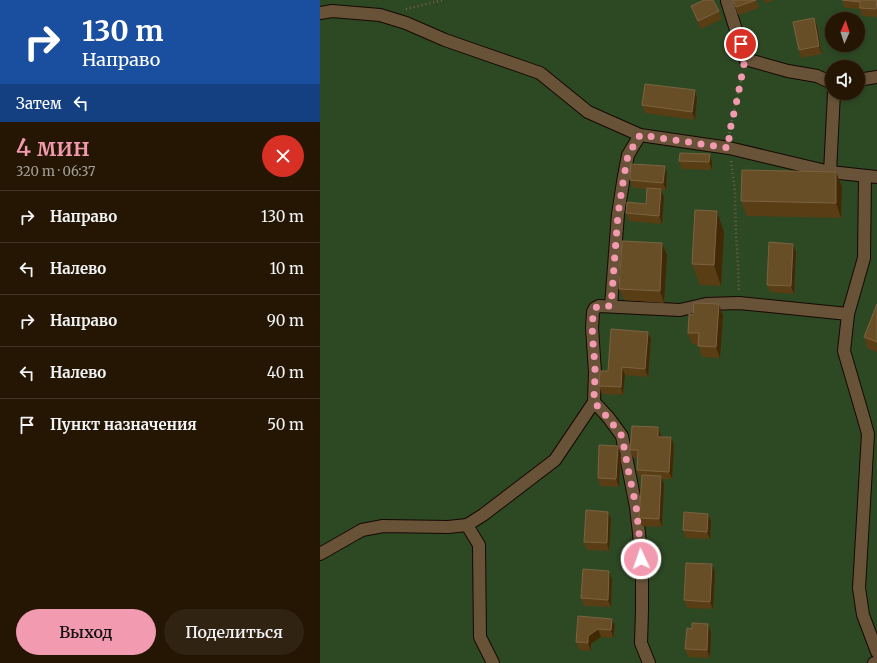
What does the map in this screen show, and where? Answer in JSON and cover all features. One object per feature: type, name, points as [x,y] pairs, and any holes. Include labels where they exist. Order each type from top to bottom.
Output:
[{"type":"street","points":[[727,1],[745,59],[788,71],[817,76],[825,80]]},
{"type":"street","points":[[320,13],[332,11],[380,15],[406,23],[445,40],[540,73],[588,112],[640,135],[729,148],[830,172],[871,176],[864,258],[848,314],[844,351],[868,434],[859,588],[863,614],[877,652]]},
{"type":"street","points":[[865,79],[877,77]]},
{"type":"street","points":[[830,172],[834,100]]},
{"type":"street","points":[[611,306],[618,214],[624,176],[628,155],[640,135]]},
{"type":"street","points":[[320,554],[362,530],[383,526],[448,527],[467,525],[483,515],[556,460],[594,402],[595,372],[592,328],[593,312],[595,308],[599,306],[680,310],[706,304],[739,303],[848,314]]},
{"type":"street","points":[[594,402],[622,436],[636,506],[642,572],[641,643],[649,663]]},
{"type":"street","points":[[467,525],[479,545],[480,637],[493,663]]},
{"type":"path","points":[[402,10],[442,0]]},
{"type":"path","points":[[739,303],[735,191],[729,148],[729,134],[745,59]]},
{"type":"green space","points":[[320,0],[877,0],[877,663],[320,663]]},
{"type":"building","points":[[704,0],[713,0],[719,11],[698,21],[691,6]]},
{"type":"building","points":[[733,0],[756,0],[736,7]]},
{"type":"building","points":[[842,0],[877,0],[876,9],[860,8],[860,2]]},
{"type":"building","points":[[814,18],[819,46],[799,50],[793,22]]},
{"type":"building","points":[[645,84],[695,90],[692,112],[642,105]]},
{"type":"building","points":[[680,153],[710,154],[709,162],[679,161]]},
{"type":"building","points":[[631,164],[665,166],[663,183],[630,180]]},
{"type":"building","points":[[742,170],[836,172],[836,203],[741,201]]},
{"type":"building","points":[[647,188],[661,189],[659,216],[626,213],[627,202],[646,204]]},
{"type":"building","points":[[695,210],[717,211],[714,265],[692,264]]},
{"type":"building","points":[[622,241],[662,243],[660,291],[619,289]]},
{"type":"building","points":[[769,242],[793,244],[791,286],[767,285]]},
{"type":"building","points":[[694,303],[719,304],[716,347],[698,346],[699,333],[688,333],[689,314],[693,315]]},
{"type":"building","points":[[877,304],[877,342],[864,337]]},
{"type":"building","points":[[611,329],[648,332],[645,369],[622,367],[621,387],[599,386],[600,371],[608,371]]},
{"type":"building","points":[[632,426],[658,427],[658,437],[671,437],[669,472],[637,470],[638,450],[630,450]]},
{"type":"building","points":[[599,445],[618,446],[616,479],[598,478]]},
{"type":"building","points":[[642,475],[661,476],[659,519],[639,518]]},
{"type":"building","points":[[586,510],[608,512],[607,543],[584,542]]},
{"type":"building","points":[[684,512],[708,514],[707,532],[683,530]]},
{"type":"building","points":[[686,563],[712,564],[710,602],[684,600]]},
{"type":"building","points":[[583,569],[609,571],[608,600],[581,598]]},
{"type":"building","points":[[578,616],[612,619],[611,630],[598,629],[588,636],[588,643],[576,642]]},
{"type":"building","points":[[692,623],[708,624],[707,650],[685,649],[687,628],[692,629]]},
{"type":"route","points":[[641,559],[636,506],[622,436],[594,402],[595,372],[592,328],[593,312],[595,308],[599,306],[611,306],[618,214],[628,155],[640,135],[729,148],[729,134],[745,59],[741,44]]}]
